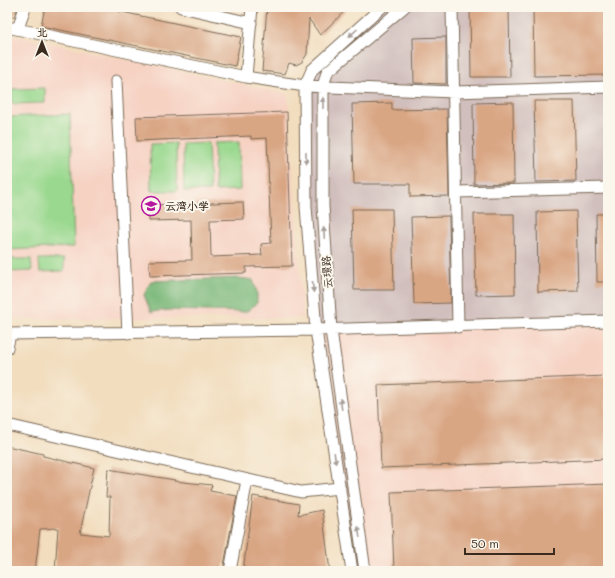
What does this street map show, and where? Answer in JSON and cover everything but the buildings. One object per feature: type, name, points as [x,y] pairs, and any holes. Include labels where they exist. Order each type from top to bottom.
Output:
[{"type":"street","points":[[18,29],[25,7]]},
{"type":"street","points":[[181,7],[251,23]]},
{"type":"street","points":[[246,77],[252,7]]},
{"type":"street","name":"云璟路","points":[[352,571],[316,330],[306,207],[305,86],[312,70],[382,7]]},
{"type":"street","name":"云璟路","points":[[365,571],[331,330],[323,206],[323,87],[327,72],[404,7]]},
{"type":"street","points":[[452,7],[458,327]]},
{"type":"street","points":[[7,27],[246,77],[305,86],[454,92],[608,87]]},
{"type":"street","points":[[116,81],[128,333]]},
{"type":"street","points":[[456,192],[608,188]]},
{"type":"street","points":[[7,348],[8,334],[331,330],[608,321]]},
{"type":"street","points":[[7,425],[301,492],[340,488]]},
{"type":"street","points":[[230,571],[247,480]]},
{"type":"shaded area","points":[[382,7],[608,7],[608,321],[316,330],[305,86],[312,70]]},
{"type":"shaded area","name":"云湾小学","points":[[7,34],[288,94],[303,318],[7,319]]},
{"type":"shaded area","points":[[608,321],[608,571],[352,571],[316,330]]},
{"type":"green space","points":[[45,88],[45,103],[12,104],[11,89]]},
{"type":"green space","points":[[70,114],[74,247],[7,250],[7,117]]},
{"type":"green space","points":[[239,142],[240,190],[215,191],[214,143]]},
{"type":"green space","points":[[176,143],[177,191],[151,191],[150,144]]},
{"type":"green space","points":[[208,143],[210,191],[184,191],[183,144]]},
{"type":"green space","points":[[7,259],[31,259],[32,271],[7,272]]},
{"type":"green space","points":[[39,259],[64,259],[64,271],[40,272]]},
{"type":"green space","points":[[239,278],[253,280],[257,292],[257,303],[246,312],[170,310],[151,312],[144,295],[151,281]]},
{"type":"place","name":"云湾小学","points":[[151,206]]}]
